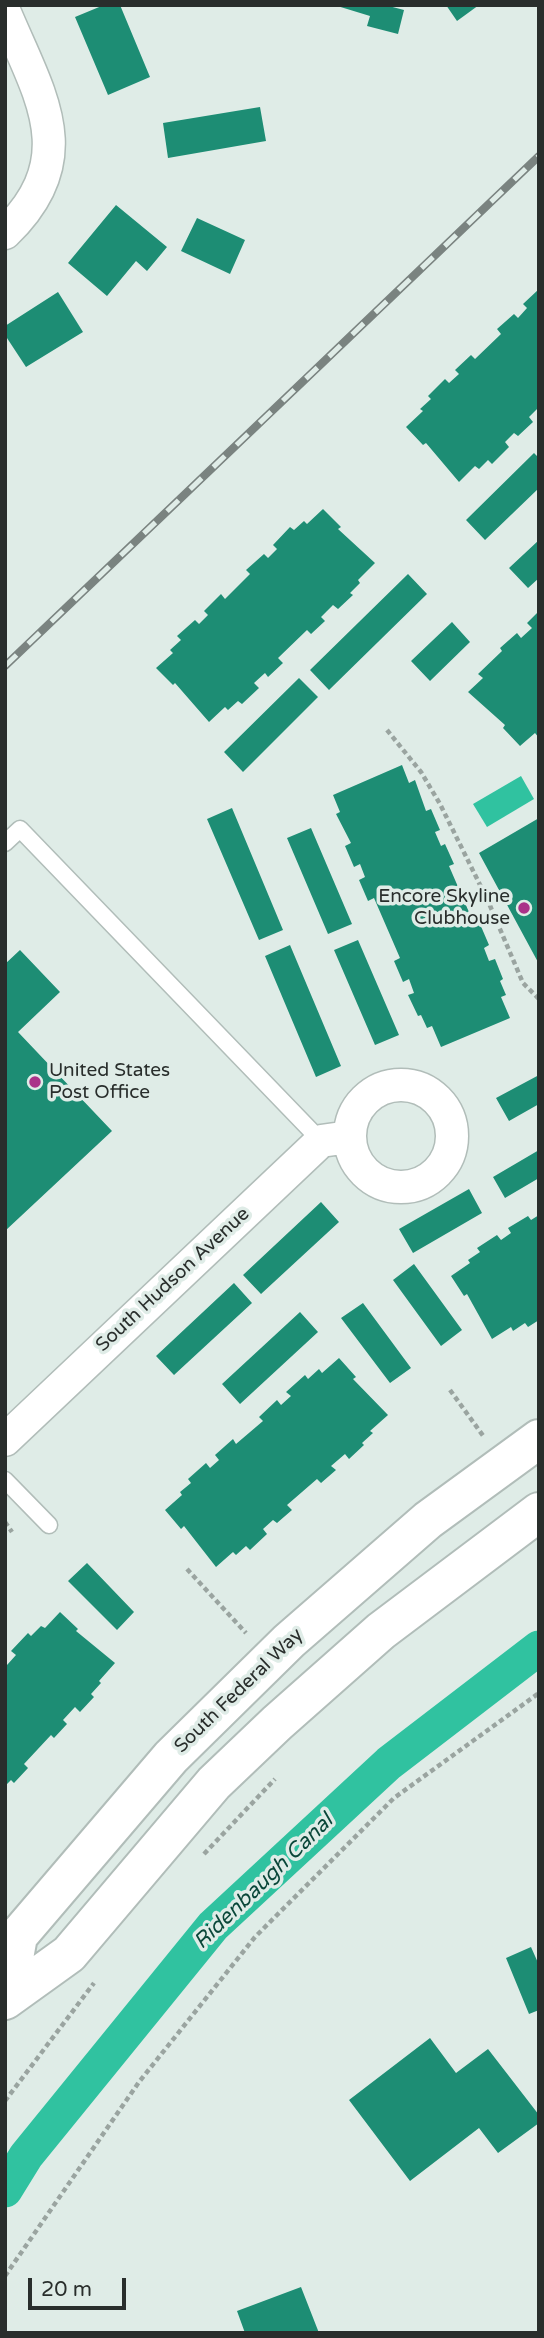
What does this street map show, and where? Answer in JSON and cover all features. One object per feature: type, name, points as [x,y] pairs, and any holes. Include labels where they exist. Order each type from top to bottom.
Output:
[{"type":"main road","name":"South Federal Way","points":[[6,1998],[18,1936],[171,1757],[289,1641],[428,1520],[539,1439]]},
{"type":"main road","name":"South Federal Way","points":[[6,1998],[69,1954],[214,1783],[277,1723],[381,1631],[539,1512]]},
{"type":"street","points":[[5,13],[45,107],[50,137],[48,164],[36,194],[16,223],[5,233]]},
{"type":"street","name":"South Hudson Avenue","points":[[5,1440],[335,1139]]},
{"type":"lane","points":[[5,844],[20,829],[335,1139]]},
{"type":"lane","points":[[5,1480],[49,1525]]},
{"type":"path","points":[[387,730],[421,772],[440,804],[488,901],[523,982],[539,999]]},
{"type":"path","points":[[450,1390],[485,1438]]},
{"type":"path","points":[[5,1522],[12,1532]]},
{"type":"path","points":[[187,1569],[248,1636]]},
{"type":"path","points":[[5,2276],[139,2082],[255,1937],[394,1798],[539,1693]]},
{"type":"path","points":[[200,1859],[279,1774]]},
{"type":"path","points":[[5,2101],[94,1983]]},
{"type":"shaded area","points":[[521,776],[534,799],[487,827],[473,804]]},
{"type":"building","points":[[104,5],[120,5],[150,77],[108,95],[75,17]]},
{"type":"building","points":[[334,5],[385,5],[404,10],[398,34],[367,26],[370,16]]},
{"type":"building","points":[[446,5],[479,5],[457,21]]},
{"type":"building","points":[[260,107],[266,141],[168,158],[163,123]]},
{"type":"building","points":[[116,205],[167,247],[147,271],[136,261],[107,296],[68,263]]},
{"type":"building","points":[[197,218],[245,240],[230,274],[181,251]]},
{"type":"building","points":[[539,289],[539,407],[529,417],[533,422],[518,436],[514,433],[505,442],[509,447],[492,464],[488,460],[479,469],[475,466],[459,482],[426,443],[423,445],[406,427],[423,411],[420,409],[431,399],[428,396],[445,379],[449,383],[459,374],[455,370],[471,355],[475,359],[501,334],[497,329],[514,314],[518,318],[527,308],[523,304]]},
{"type":"building","points":[[58,292],[83,332],[26,367],[5,335],[5,326]]},
{"type":"building","points":[[534,453],[539,458],[539,488],[485,540],[466,520]]},
{"type":"building","points":[[323,509],[341,527],[338,529],[375,563],[358,580],[360,583],[350,593],[353,595],[338,609],[333,605],[321,617],[325,621],[311,634],[307,630],[278,658],[283,663],[268,677],[265,673],[254,683],[259,688],[242,704],[238,701],[228,710],[225,707],[209,722],[175,683],[173,685],[156,668],[173,653],[170,650],[181,640],[177,636],[195,620],[199,624],[208,615],[204,611],[221,594],[225,599],[250,574],[246,570],[264,554],[268,558],[277,549],[273,545],[290,527],[294,530],[304,521],[307,524]]},
{"type":"building","points":[[539,540],[539,578],[528,588],[509,568]]},
{"type":"building","points":[[408,574],[427,594],[329,690],[310,670]]},
{"type":"building","points":[[539,611],[539,738],[535,733],[520,746],[503,728],[505,725],[468,692],[483,678],[478,674],[502,651],[500,648],[517,633],[521,638],[532,628],[527,623]]},
{"type":"building","points":[[452,622],[470,642],[430,681],[411,661]]},
{"type":"building","points":[[299,678],[318,697],[243,772],[224,752]]},
{"type":"building","points":[[402,765],[409,783],[415,780],[426,811],[431,809],[440,830],[435,832],[441,846],[445,844],[454,864],[449,866],[475,926],[480,924],[489,945],[484,948],[489,961],[495,959],[503,979],[500,981],[506,995],[501,997],[510,1018],[441,1047],[432,1026],[427,1028],[408,995],[414,993],[409,979],[403,982],[394,961],[400,958],[374,898],[368,901],[359,880],[365,877],[360,864],[354,867],[345,846],[351,843],[336,814],[340,812],[333,795]]},
{"type":"building","points":[[232,808],[283,930],[259,940],[207,819]]},
{"type":"building","name":"Encore Skyline Clubhouse","points":[[539,818],[539,964],[479,853]]},
{"type":"building","points":[[311,828],[352,924],[328,934],[287,838]]},
{"type":"building","points":[[358,940],[399,1035],[375,1045],[334,950]]},
{"type":"building","points":[[290,945],[341,1066],[316,1077],[265,956]]},
{"type":"building","name":"United States Post Office","points":[[20,950],[60,992],[18,1032],[112,1131],[5,1231],[5,964]]},
{"type":"building","points":[[539,1075],[539,1104],[509,1121],[496,1098]]},
{"type":"building","points":[[539,1150],[539,1178],[505,1198],[493,1177]]},
{"type":"building","points":[[469,1189],[482,1213],[413,1253],[399,1229]]},
{"type":"building","points":[[321,1202],[339,1222],[261,1294],[243,1275]]},
{"type":"building","points":[[539,1215],[539,1320],[528,1327],[525,1323],[513,1331],[511,1327],[492,1339],[467,1294],[464,1296],[451,1276],[470,1263],[468,1260],[480,1252],[477,1248],[497,1235],[501,1240],[511,1233],[508,1228],[528,1216],[531,1220]]},
{"type":"building","points":[[414,1264],[462,1330],[441,1346],[393,1280]]},
{"type":"building","points":[[234,1283],[252,1303],[174,1375],[156,1356]]},
{"type":"building","points":[[363,1303],[411,1368],[390,1383],[341,1318]]},
{"type":"building","points":[[300,1312],[318,1332],[240,1404],[222,1384]]},
{"type":"building","points":[[339,1358],[356,1377],[353,1379],[388,1415],[370,1431],[373,1433],[349,1459],[345,1454],[331,1466],[336,1470],[321,1483],[317,1479],[287,1505],[292,1510],[277,1523],[273,1520],[263,1529],[267,1534],[250,1550],[246,1546],[236,1555],[233,1552],[216,1567],[184,1526],[181,1529],[165,1510],[191,1483],[188,1479],[206,1463],[210,1468],[219,1460],[215,1455],[233,1439],[236,1444],[263,1421],[259,1417],[277,1400],[281,1405],[291,1396],[286,1392],[305,1375],[308,1379],[319,1369],[322,1373]]},
{"type":"building","points":[[87,1563],[134,1612],[117,1630],[68,1581]]},
{"type":"building","points":[[60,1612],[78,1629],[76,1631],[115,1663],[99,1681],[101,1683],[91,1694],[94,1697],[80,1712],[75,1707],[63,1720],[67,1724],[54,1738],[51,1735],[24,1764],[28,1768],[14,1783],[11,1780],[5,1786],[5,1663],[7,1665],[16,1655],[11,1651],[28,1633],[31,1636],[41,1626],[45,1628]]},
{"type":"building","points":[[531,1947],[539,1965],[539,2010],[529,2014],[506,1958]]},
{"type":"building","points":[[430,2038],[456,2073],[488,2049],[539,2115],[539,2123],[498,2153],[479,2128],[410,2181],[349,2100]]},
{"type":"building","points":[[301,2287],[319,2333],[245,2333],[237,2311]]},
{"type":"waterway","name":"Ridenbaugh Canal","points":[[5,2190],[26,2156],[213,1926],[389,1763],[539,1648]]},
{"type":"railway","points":[[5,666],[539,156]]},
{"type":"place","name":"Encore Skyline Clubhouse","points":[[524,908]]},
{"type":"place","name":"United States Post Office","points":[[35,1082]]}]
